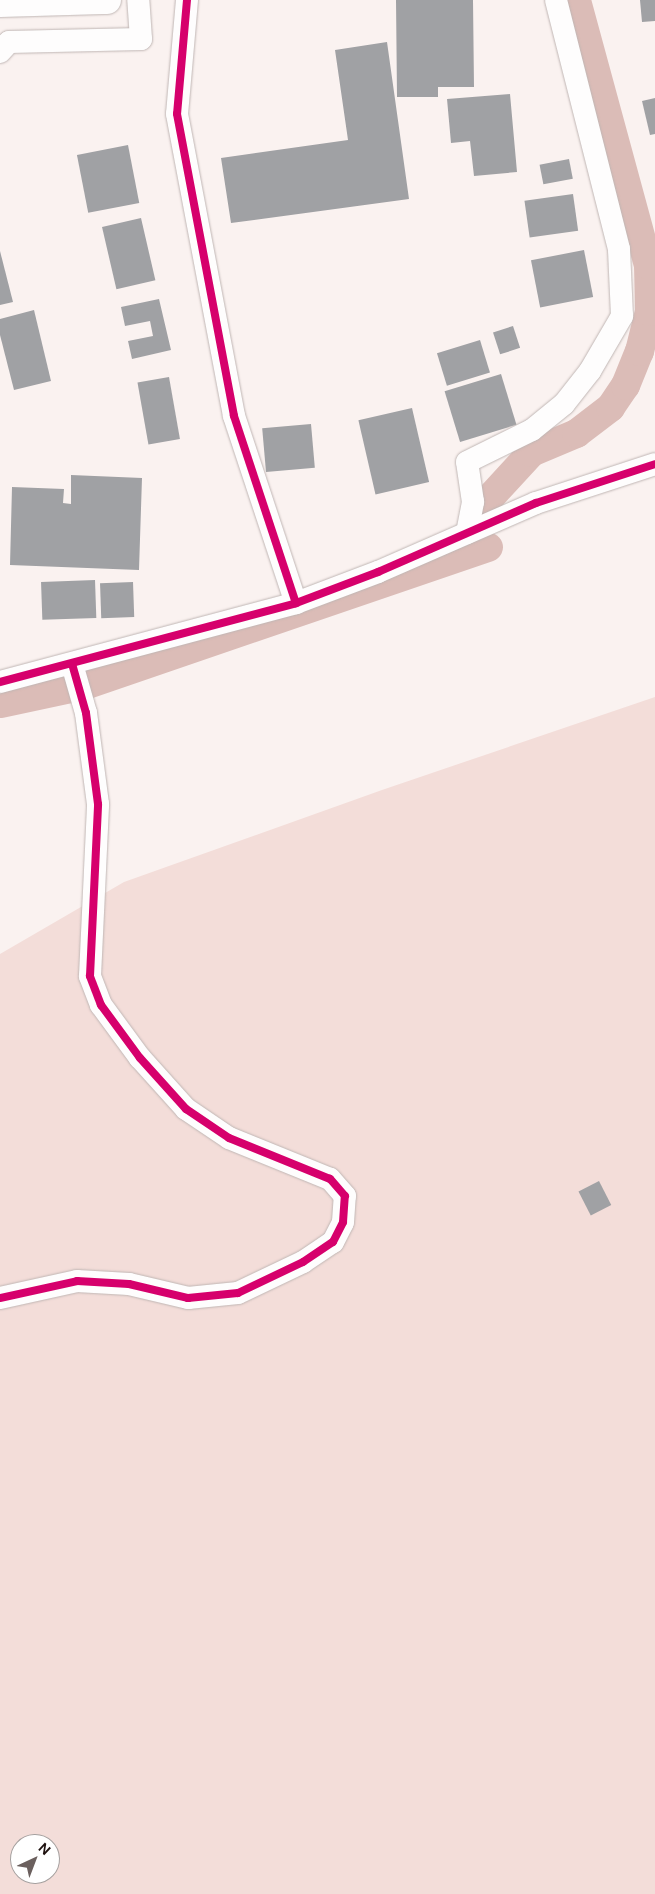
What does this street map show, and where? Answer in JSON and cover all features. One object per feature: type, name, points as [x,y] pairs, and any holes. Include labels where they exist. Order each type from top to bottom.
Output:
[{"type":"main road","points":[[94,0],[107,0]]},
{"type":"main road","points":[[0,3],[103,0]]},
{"type":"street","points":[[0,52],[9,42],[141,39],[138,0]]},
{"type":"street","points":[[187,0],[177,114],[234,416],[296,603]]},
{"type":"street","points":[[467,533],[473,502],[466,462],[532,430],[564,404],[590,371],[622,316],[619,249],[556,0]]},
{"type":"street","points":[[0,682],[296,603],[378,572],[536,503],[655,464]]},
{"type":"street","points":[[0,1298],[77,1281],[129,1284],[188,1298],[238,1294],[303,1262],[333,1242],[343,1222],[345,1196],[330,1179],[229,1138],[186,1108],[140,1058],[101,1006],[90,976],[98,804],[86,713],[72,664]]},
{"type":"shaded area","points":[[655,697],[655,1894],[0,1894],[0,954],[124,882],[382,790]]},
{"type":"building","points":[[396,0],[473,0],[474,87],[438,87],[438,97],[397,97]]},
{"type":"building","points":[[640,0],[655,0],[655,21],[642,22]]},
{"type":"building","points":[[387,42],[409,199],[231,223],[221,158],[348,140],[335,50]]},
{"type":"building","points":[[510,94],[517,172],[474,176],[470,141],[451,143],[447,99]]},
{"type":"building","points":[[655,98],[655,134],[650,135],[642,101]]},
{"type":"building","points":[[128,145],[139,203],[88,213],[77,155]]},
{"type":"building","points":[[569,159],[573,179],[543,184],[540,165]]},
{"type":"building","points":[[573,194],[578,231],[530,237],[524,201]]},
{"type":"building","points":[[141,218],[155,280],[116,289],[102,227]]},
{"type":"building","points":[[584,250],[593,297],[540,307],[531,260]]},
{"type":"building","points":[[0,251],[13,302],[0,305]]},
{"type":"building","points":[[159,299],[171,350],[132,359],[128,341],[153,336],[150,321],[125,326],[121,307]]},
{"type":"building","points":[[34,310],[51,381],[14,390],[0,335],[0,319]]},
{"type":"building","points":[[513,326],[520,348],[500,354],[493,332]]},
{"type":"building","points":[[480,340],[490,373],[447,386],[437,353]]},
{"type":"building","points":[[501,374],[516,425],[460,442],[445,391]]},
{"type":"building","points":[[169,377],[180,439],[148,445],[137,383]]},
{"type":"building","points":[[412,408],[429,482],[376,494],[358,420]]},
{"type":"building","points":[[311,424],[315,468],[266,472],[262,428]]},
{"type":"building","points":[[71,475],[142,478],[139,570],[10,565],[12,487],[64,489],[63,503],[71,504]]},
{"type":"building","points":[[95,580],[96,618],[42,620],[41,582]]},
{"type":"building","points":[[133,582],[134,617],[101,618],[100,583]]},
{"type":"building","points":[[599,1181],[611,1205],[591,1215],[579,1191]]},
{"type":"waterway","points":[[486,501],[531,452],[576,433],[610,407],[625,385],[639,351],[649,311],[648,265],[576,0]]},
{"type":"waterway","points":[[0,703],[84,685],[488,547]]},
{"type":"cycle path","points":[[187,0],[177,114],[234,416],[296,603]]},
{"type":"cycle path","points":[[0,682],[296,603],[378,572],[536,503],[655,464]]},
{"type":"cycle path","points":[[0,1298],[77,1281],[129,1284],[188,1298],[238,1293],[303,1262],[333,1242],[343,1222],[345,1196],[330,1179],[229,1138],[186,1109],[140,1058],[101,1005],[90,976],[98,804],[86,713],[72,664]]}]
